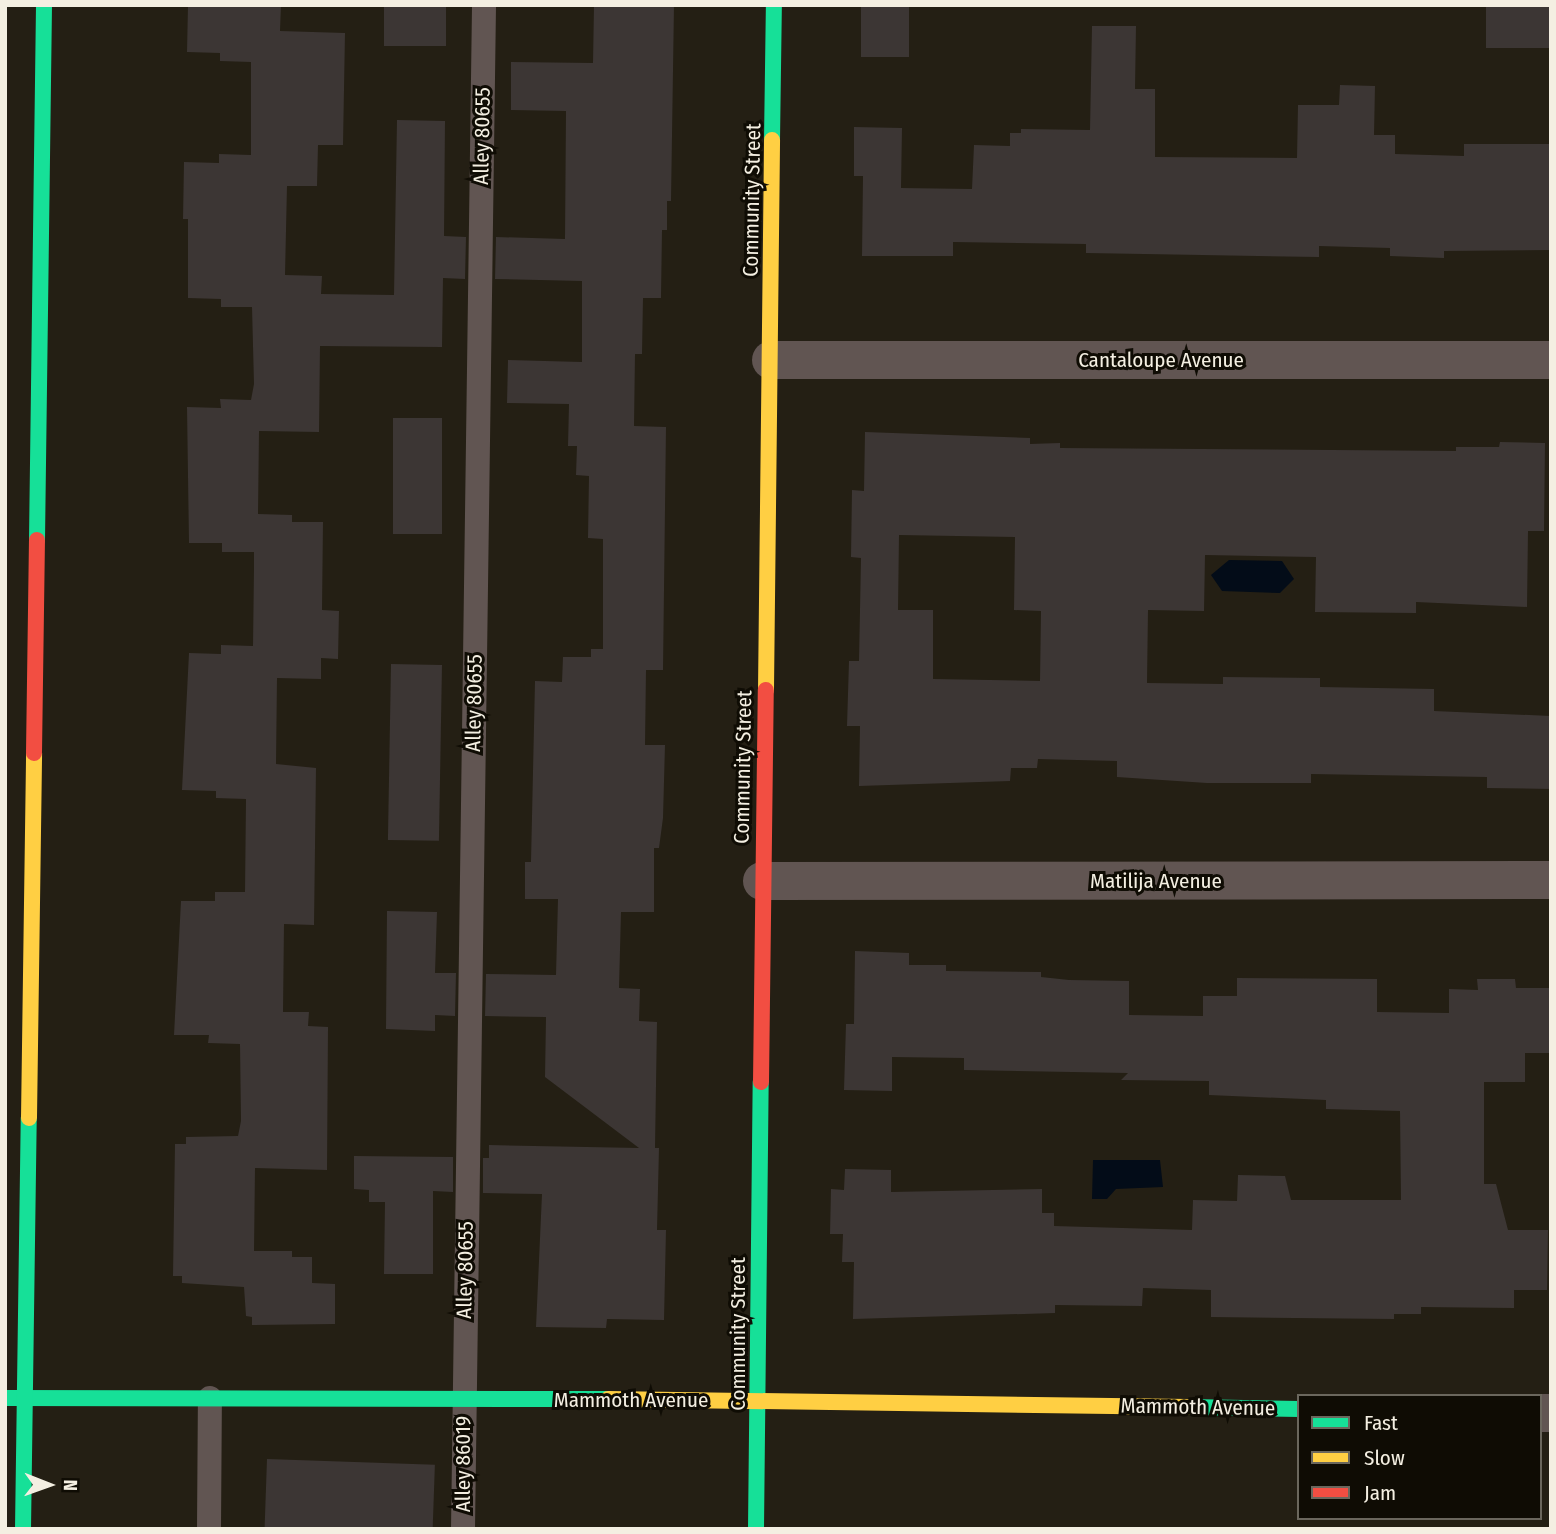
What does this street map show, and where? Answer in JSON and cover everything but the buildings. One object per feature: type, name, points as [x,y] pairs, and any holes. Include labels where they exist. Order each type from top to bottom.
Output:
[{"type":"street","points":[[23,1529],[28,1398],[44,5]]},
{"type":"street","name":"Community Street","points":[[756,1529],[774,5]]},
{"type":"street","name":"Cantaloupe Avenue","points":[[771,360],[1551,360]]},
{"type":"street","name":"Matilija Avenue","points":[[762,881],[1551,880]]},
{"type":"street","name":"Mammoth Avenue","points":[[5,1398],[758,1400],[1297,1409]]},
{"type":"lane","name":"Alley 80655","points":[[463,1400],[484,5]]},
{"type":"lane","points":[[209,1529],[210,1398]]},
{"type":"lane","name":"Alley 86019","points":[[463,1400],[463,1529]]},
{"type":"shaded area","points":[[1229,560],[1282,561],[1294,579],[1280,593],[1222,591],[1211,575]]},
{"type":"shaded area","points":[[1093,1160],[1160,1160],[1163,1187],[1116,1189],[1107,1199],[1092,1199]]},
{"type":"traffic: fast","points":[[37,540],[44,5]]},
{"type":"traffic: fast","points":[[772,140],[774,5]]},
{"type":"traffic: fast","points":[[756,1529],[761,1082]]},
{"type":"traffic: fast","points":[[23,1529],[29,1118]]},
{"type":"traffic: fast","points":[[5,1398],[608,1399]]},
{"type":"traffic: fast","points":[[1188,1407],[1297,1409]]},
{"type":"traffic: slow","points":[[766,690],[772,140]]},
{"type":"traffic: slow","points":[[29,1118],[34,753]]},
{"type":"traffic: slow","points":[[608,1399],[1188,1407]]},
{"type":"traffic: jam","points":[[34,753],[37,540]]},
{"type":"traffic: jam","points":[[761,1082],[766,690]]}]
